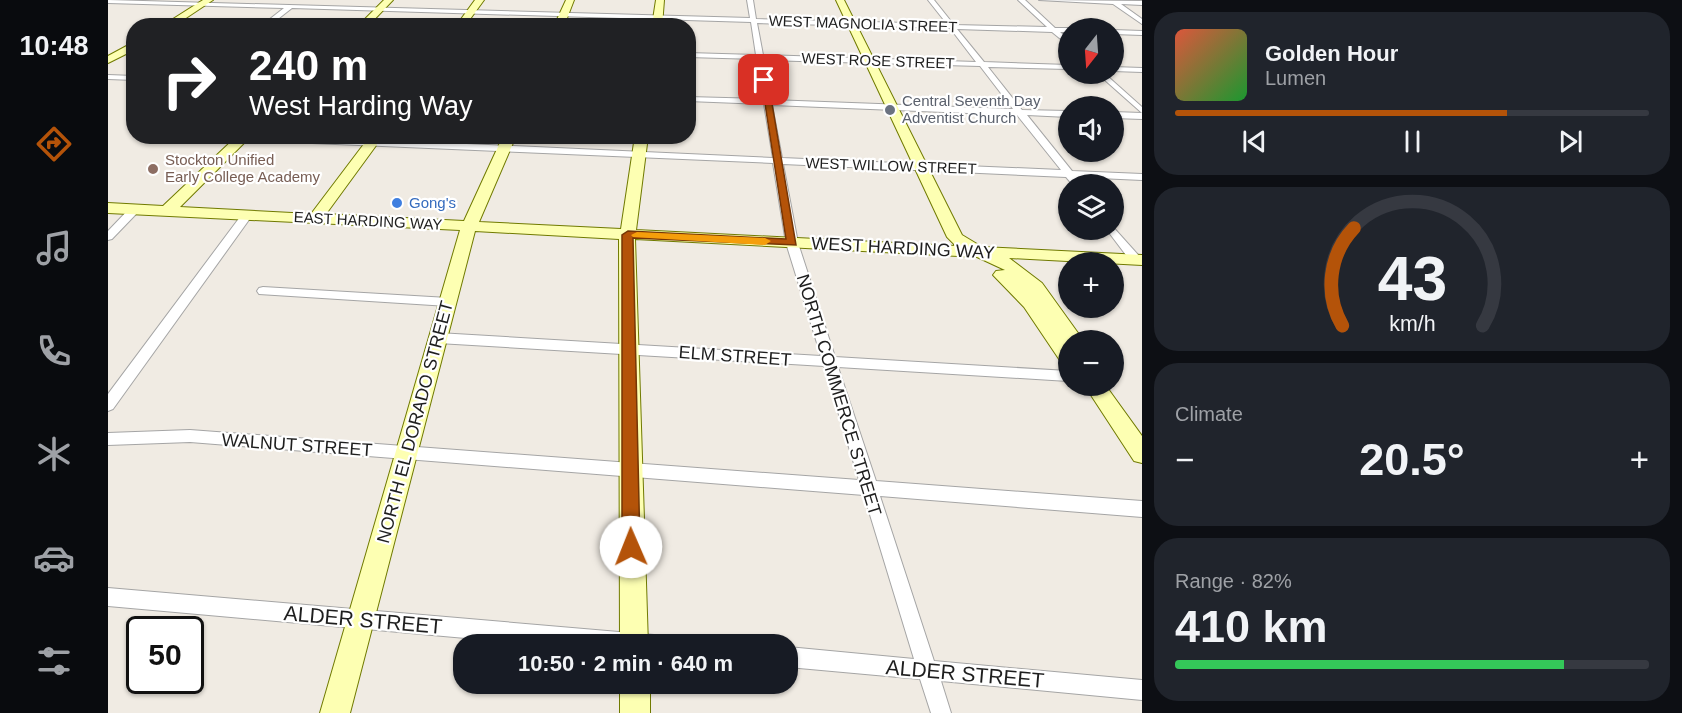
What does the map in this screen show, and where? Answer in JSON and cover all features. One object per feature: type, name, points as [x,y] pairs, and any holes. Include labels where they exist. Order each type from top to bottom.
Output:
[{"type":"street","points":[[275,18],[299,0]]},
{"type":"street","points":[[370,18],[389,0]]},
{"type":"street","points":[[466,18],[480,0]]},
{"type":"street","points":[[562,18],[570,0]]},
{"type":"street","points":[[658,18],[660,0]]},
{"type":"street","name":"NORTH COMMERCE STREET","points":[[750,0],[792,243],[941,713]]},
{"type":"street","points":[[840,0],[956,237],[965,246],[1006,264],[1023,277],[1051,307],[1066,330]]},
{"type":"street","points":[[931,0],[1069,174]]},
{"type":"street","points":[[1021,0],[1058,34]]},
{"type":"street","points":[[1042,0],[1142,3]]},
{"type":"street","name":"WEST MAGNOLIA STREET","points":[[108,1],[205,2],[603,18]]},
{"type":"street","points":[[1113,1],[1142,22]]},
{"type":"street","points":[[179,18],[205,2]]},
{"type":"street","name":"WEST MAGNOLIA STREET","points":[[696,22],[754,21],[1058,30]]},
{"type":"street","points":[[1124,32],[1142,33]]},
{"type":"street","points":[[108,60],[126,50]]},
{"type":"street","name":"WEST ROSE STREET","points":[[696,55],[1058,67]]},
{"type":"street","points":[[1124,69],[1142,70]]},
{"type":"street","points":[[108,77],[126,78]]},
{"type":"street","points":[[1112,84],[1142,111]]},
{"type":"street","points":[[696,99],[1058,114]]},
{"type":"street","points":[[1124,115],[1142,116]]},
{"type":"street","points":[[166,211],[238,144]]},
{"type":"street","points":[[315,219],[372,144]]},
{"type":"street","name":"NORTH EL DORADO STREET","points":[[335,713],[470,226],[508,144]]},
{"type":"street","name":"WEST WILLOW STREET","points":[[519,144],[639,155],[1069,174]]},
{"type":"street","points":[[640,634],[630,468],[628,235],[641,144]]},
{"type":"street","name":"WEST WILLOW STREET","points":[[1124,176],[1142,177]]},
{"type":"street","name":"EAST HARDING WAY","points":[[108,208],[628,235]]},
{"type":"street","points":[[108,237],[135,209]]},
{"type":"street","points":[[110,399],[247,215]]},
{"type":"street","name":"WEST HARDING WAY","points":[[628,235],[1139,260]]},
{"type":"street","points":[[1121,240],[1139,260]]},
{"type":"street","points":[[979,252],[988,264],[1012,282],[1058,344]]},
{"type":"street","points":[[1023,277],[1023,266],[1031,255]]},
{"type":"street","points":[[263,291],[448,302]]},
{"type":"street","name":"ELM STREET","points":[[438,338],[1058,375]]},
{"type":"street","points":[[1102,396],[1142,454]]},
{"type":"street","name":"WALNUT STREET","points":[[108,440],[190,436],[1142,508]]},
{"type":"street","name":"ALDER STREET","points":[[108,597],[519,634]]},
{"type":"street","name":"ALDER STREET","points":[[798,658],[1142,690]]},
{"type":"street","points":[[634,694],[635,713]]},
{"type":"slow traffic","points":[[637,235],[765,241]]},
{"type":"place","name":"Central Seventh Day Adventist Church","points":[[890,110]]},
{"type":"place","name":"Stockton Unified Early College Academy","points":[[153,169]]},
{"type":"place","name":"Gong's","points":[[397,203]]},
{"type":"route","points":[[631,547],[626,248],[628,235],[792,243],[764,80]]}]
